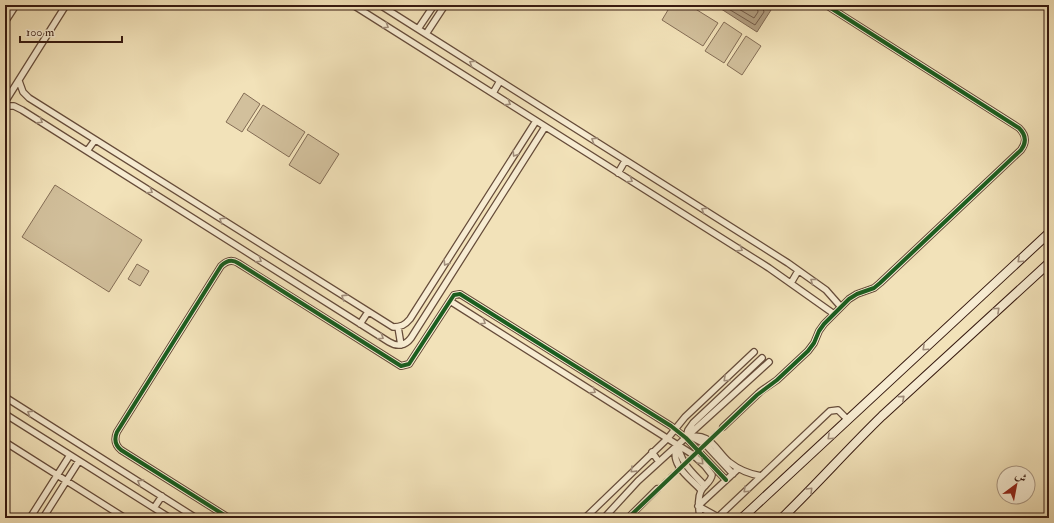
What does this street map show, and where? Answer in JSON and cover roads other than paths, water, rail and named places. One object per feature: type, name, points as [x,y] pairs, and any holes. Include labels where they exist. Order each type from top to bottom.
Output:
[{"type":"main road","points":[[742,518],[1049,234]]},
{"type":"main road","points":[[782,518],[871,427],[1049,263]]},
{"type":"street","points":[[5,22],[16,5]]},
{"type":"street","points":[[5,102],[66,5]]},
{"type":"street","points":[[354,5],[791,283],[834,314]]},
{"type":"street","points":[[380,5],[626,160],[798,271],[826,290],[841,307]]},
{"type":"street","points":[[418,29],[434,5]]},
{"type":"street","points":[[426,34],[445,5]]},
{"type":"street","points":[[723,427],[761,391],[777,380],[808,351],[814,343],[821,327],[841,307],[853,296],[874,288],[880,283],[1021,150],[1024,147],[1026,139],[1025,135],[1019,128],[826,5]]},
{"type":"street","points":[[19,80],[23,92],[29,98],[393,327],[398,327],[405,324],[410,319],[536,121]]},
{"type":"street","points":[[493,93],[500,81]]},
{"type":"street","points":[[5,106],[18,108],[392,344],[401,345],[408,342],[411,338],[545,127]]},
{"type":"street","points":[[87,151],[95,140]]},
{"type":"street","points":[[618,173],[626,160]]},
{"type":"street","points":[[229,518],[121,450],[117,445],[115,438],[117,432],[223,264],[228,262],[236,262],[401,366],[409,364],[454,295],[462,295],[675,429],[686,438],[726,480]]},
{"type":"street","points":[[791,283],[798,271]]},
{"type":"street","points":[[450,301],[678,444],[696,457],[711,473],[712,478],[703,488],[698,506],[700,518]]},
{"type":"street","points":[[360,324],[368,312]]},
{"type":"street","points":[[398,327],[401,345]]},
{"type":"street","points":[[585,518],[668,438],[686,417],[754,352]]},
{"type":"street","points":[[686,438],[688,430],[693,423],[762,358]]},
{"type":"street","points":[[604,518],[631,488],[769,362]]},
{"type":"street","points":[[5,397],[196,518]]},
{"type":"street","points":[[698,506],[717,518],[830,411],[838,410],[848,420]]},
{"type":"street","points":[[5,414],[170,518]]},
{"type":"street","points":[[686,438],[699,436],[707,439],[714,444],[726,459],[738,469],[749,474],[761,476]]},
{"type":"street","points":[[686,438],[694,438],[702,442],[733,474]]},
{"type":"street","points":[[5,442],[125,518]]},
{"type":"street","points":[[678,444],[675,455],[678,465],[703,488]]},
{"type":"street","points":[[652,452],[659,462]]},
{"type":"street","points":[[30,518],[70,455]]},
{"type":"street","points":[[43,518],[79,461]]},
{"type":"street","points":[[698,506],[738,469]]},
{"type":"street","points":[[628,518],[657,489]]},
{"type":"street","points":[[154,508],[162,496]]},
{"type":"water","points":[[715,5],[764,5],[771,10],[757,32]]},
{"type":"tunnel","points":[[657,489],[723,427]]}]
